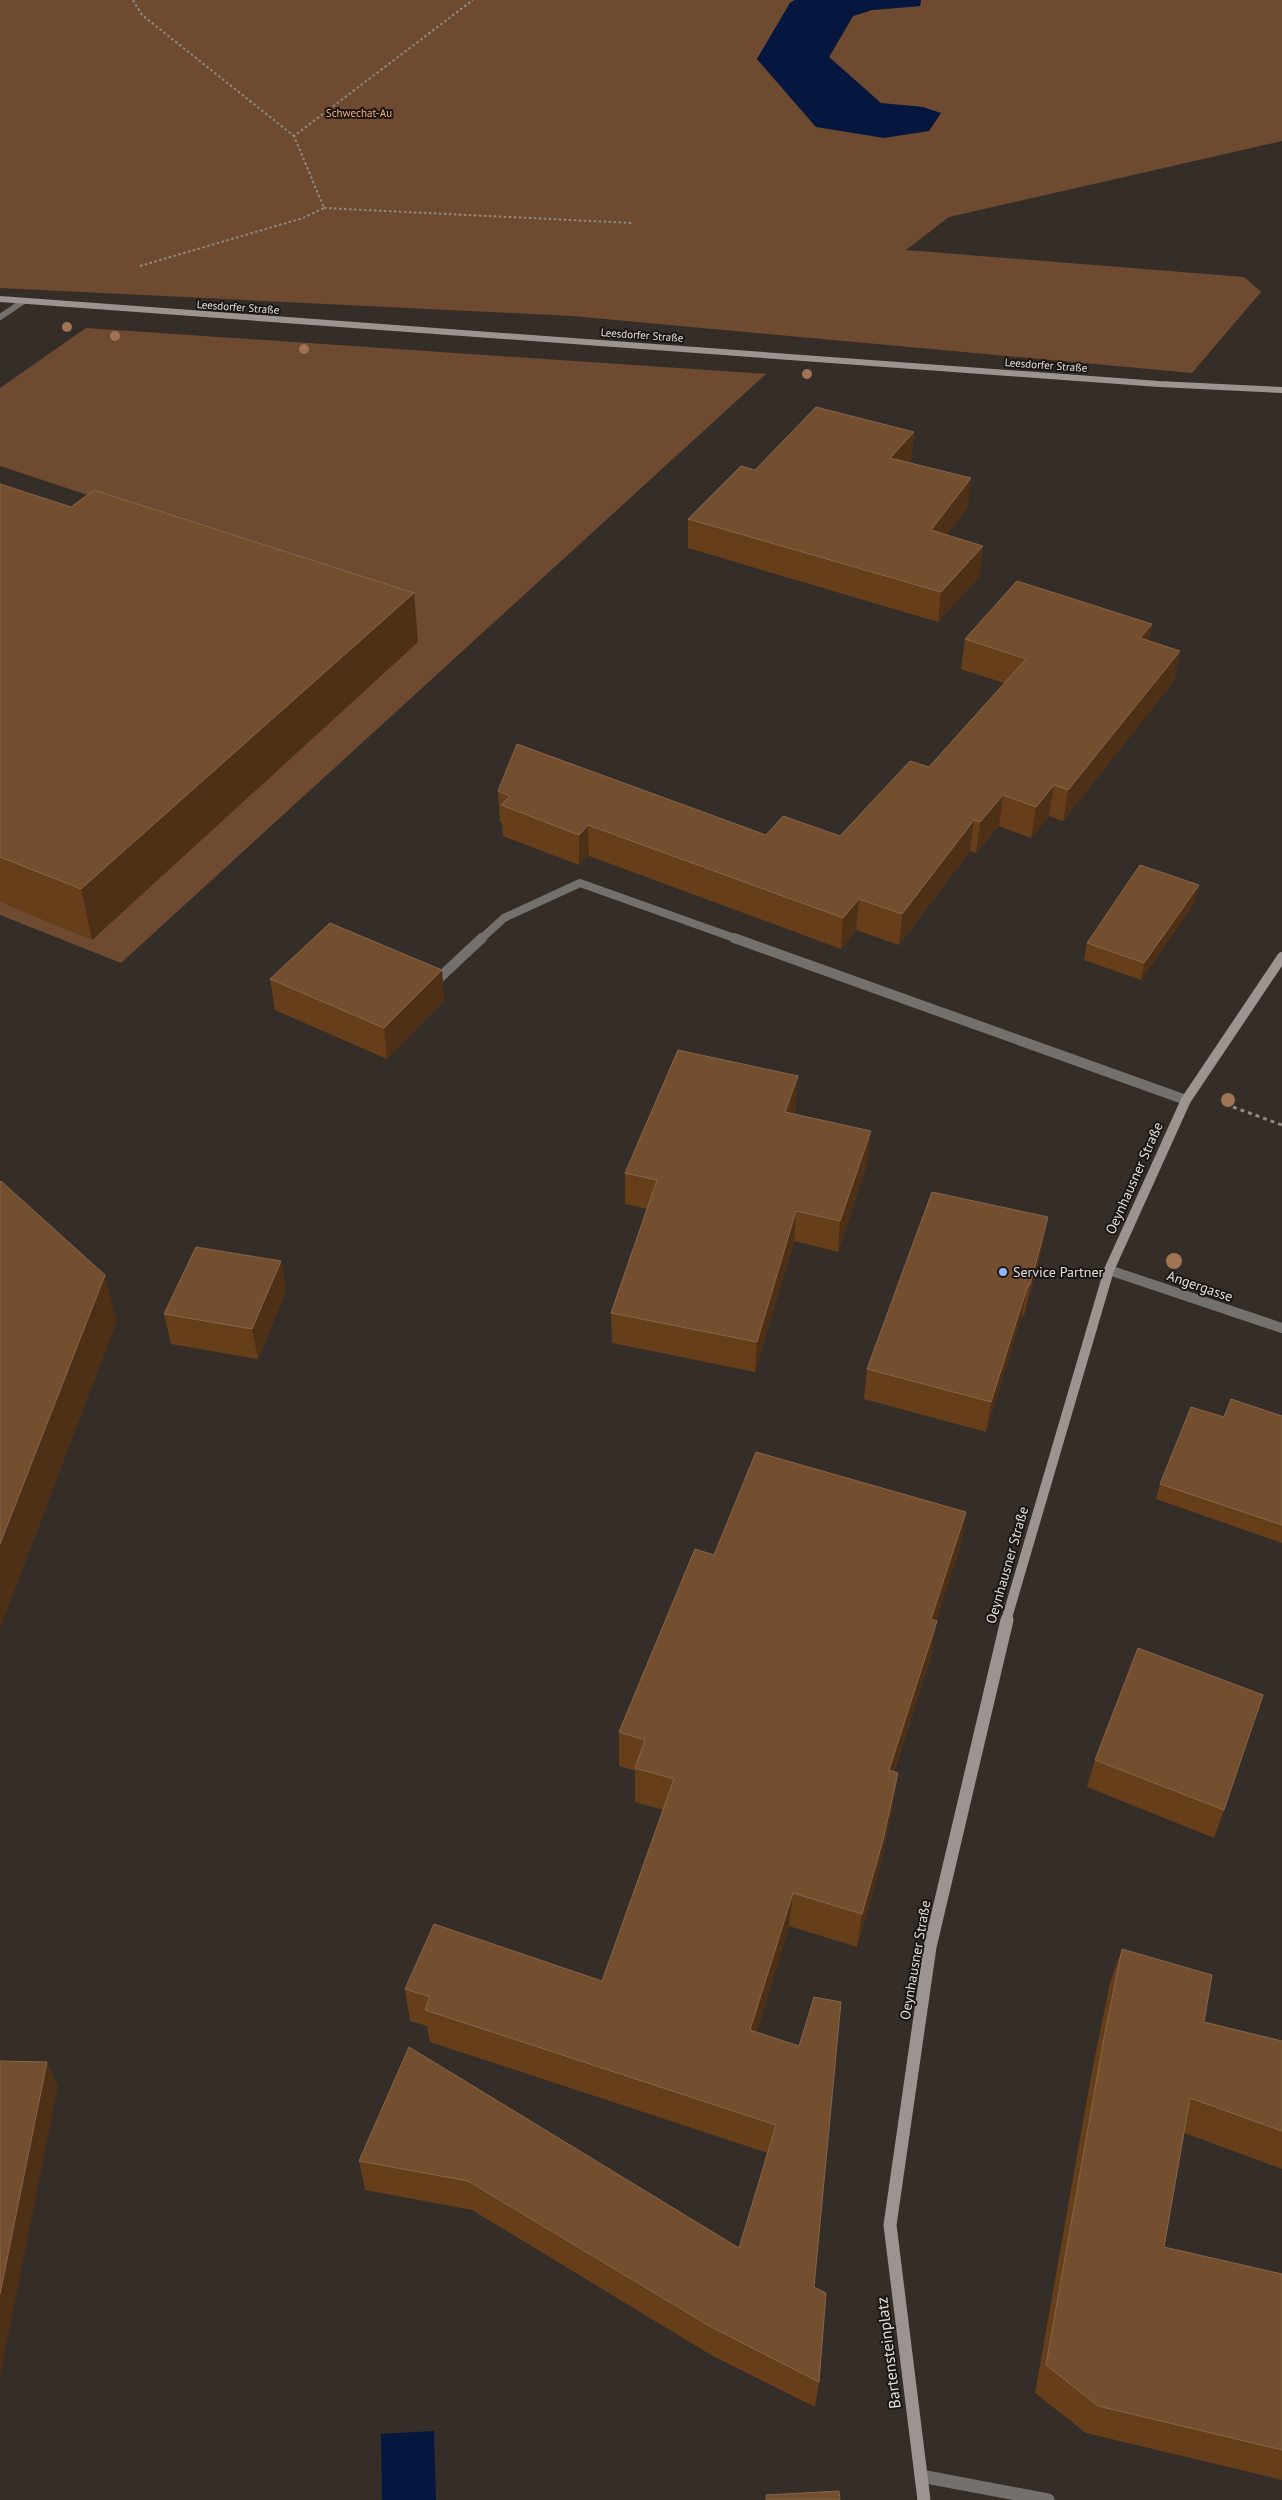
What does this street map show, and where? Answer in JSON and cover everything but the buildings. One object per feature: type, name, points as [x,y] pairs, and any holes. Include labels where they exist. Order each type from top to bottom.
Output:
[{"type":"street","name":"Leesdorfer Straße","points":[[0,299],[1159,384],[1282,390]]},
{"type":"street","points":[[0,317],[24,302]]},
{"type":"street","points":[[436,981],[504,918],[580,883],[1189,1096]]},
{"type":"street","name":"Oeynhausner Straße","points":[[890,2225],[930,1947],[1010,1605],[1109,1270],[1189,1096],[1282,957]]},
{"type":"street","name":"Angergasse","points":[[1109,1270],[1282,1328]]},
{"type":"street","name":"Bartensteinplatz","points":[[890,2225],[924,2500]]},
{"type":"street","points":[[921,2476],[1048,2500]]},
{"type":"path","points":[[133,0],[142,15],[294,136],[324,208]]},
{"type":"path","points":[[294,136],[472,0]]},
{"type":"path","points":[[79,306],[105,283],[135,267],[303,218],[324,208],[632,223]]},
{"type":"path","points":[[1189,1096],[1282,1125]]},
{"type":"green space","name":"Schwechat-Au","points":[[0,0],[795,0],[790,3],[757,59],[816,127],[923,107],[881,104],[829,57],[853,16],[872,10],[920,6],[921,0],[1282,0],[1282,141],[949,217],[906,250],[1244,277],[1261,292],[1192,373],[572,316],[0,288]]},
{"type":"green space","points":[[86,328],[766,374],[121,963],[0,915],[0,529],[118,505],[0,466],[0,388]]},
{"type":"water","points":[[795,0],[921,0],[920,6],[872,10],[853,16],[829,57],[881,103],[923,107],[941,113],[929,131],[884,138],[816,127],[757,59],[790,3]]},
{"type":"water","points":[[434,2431],[436,2500],[382,2500],[381,2434]]},
{"type":"place","name":"Service Partner","points":[[1003,1272]]}]
